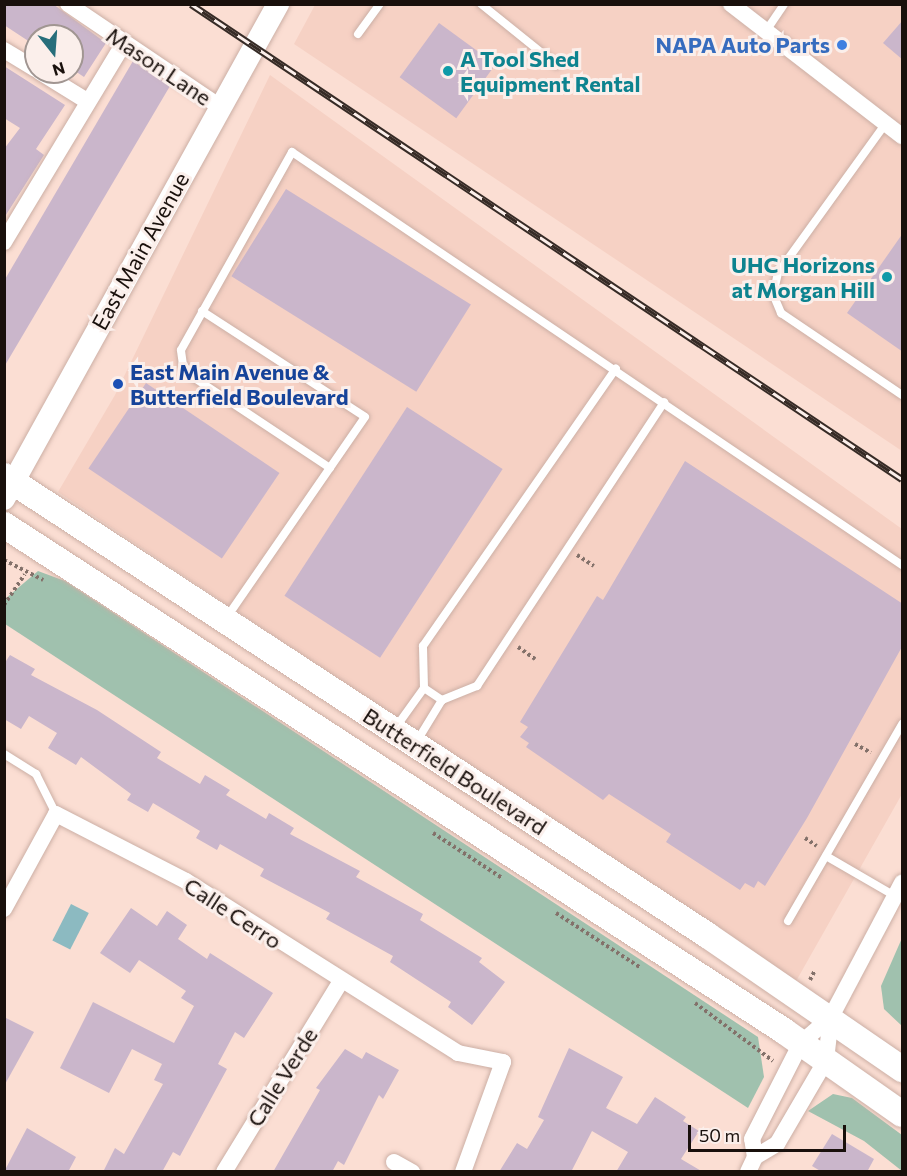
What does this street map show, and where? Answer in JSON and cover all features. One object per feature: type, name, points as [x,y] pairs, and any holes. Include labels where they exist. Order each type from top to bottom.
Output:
[{"type":"main road","name":"East Main Avenue","points":[[7,485],[278,4]]},
{"type":"main road","name":"Butterfield Boulevard","points":[[7,485],[224,621],[404,738],[831,1017],[903,1069]]},
{"type":"main road","name":"Butterfield Boulevard","points":[[4,525],[826,1059],[903,1114]]},
{"type":"street","name":"Mason Lane","points":[[68,4],[220,107]]},
{"type":"street","points":[[731,4],[903,136]]},
{"type":"street","points":[[4,242],[87,100],[124,43]]},
{"type":"street","points":[[4,50],[24,62]]},
{"type":"street","points":[[60,84],[87,100]]},
{"type":"street","points":[[4,909],[56,814]]},
{"type":"street","name":"Calle Cerro","points":[[56,814],[186,881],[340,982],[458,1053],[503,1062],[463,1172]]},
{"type":"street","points":[[752,1164],[752,1139],[801,1043],[831,1017],[899,889]]},
{"type":"street","name":"Calle Verde","points":[[224,1172],[340,982]]},
{"type":"street","points":[[752,1164],[777,1144],[826,1059],[831,1017]]},
{"type":"street","points":[[394,1162],[412,1172]]},
{"type":"lane","points":[[358,34],[380,4]]},
{"type":"lane","points":[[481,4],[557,65]]},
{"type":"lane","points":[[766,31],[784,4]]},
{"type":"lane","points":[[886,123],[778,273],[774,294],[781,313],[903,395]]},
{"type":"lane","points":[[330,468],[183,365],[181,350],[292,152],[616,368],[903,565]]},
{"type":"lane","points":[[202,311],[365,417],[224,621]]},
{"type":"lane","points":[[404,738],[424,688],[423,646],[616,368]]},
{"type":"lane","points":[[404,738],[442,700],[477,686],[664,402]]},
{"type":"lane","points":[[424,688],[442,700]]},
{"type":"lane","points":[[788,921],[903,724]]},
{"type":"lane","points":[[4,754],[36,774],[56,814]]},
{"type":"lane","points":[[826,856],[899,889]]},
{"type":"path","points":[[4,560],[25,574],[4,605]]},
{"type":"shaded area","points":[[315,5],[902,5],[902,451],[294,44]]},
{"type":"shaded area","points":[[270,75],[902,529],[902,794],[795,983],[58,492],[115,395]]},
{"type":"green space","points":[[38,571],[65,581],[758,1037],[764,1077],[748,1108],[5,624],[5,599]]},
{"type":"green space","points":[[902,938],[902,1026],[884,1009],[881,986]]},
{"type":"green space","points":[[833,1094],[852,1098],[902,1135],[902,1171],[864,1141],[808,1111]]},
{"type":"water","points":[[71,904],[89,913],[70,950],[52,941]]},
{"type":"building","points":[[4,4],[53,4],[80,24],[24,24],[24,38],[4,25]]},
{"type":"building","points":[[903,20],[903,60],[883,43]]},
{"type":"building","name":"A Tool Shed Equipment Rental","points":[[439,23],[496,64],[456,118],[400,77]]},
{"type":"building","points":[[84,27],[106,43],[84,77]]},
{"type":"building","points":[[133,61],[170,86],[4,367],[4,281]]},
{"type":"building","points":[[4,66],[24,79],[24,84],[32,84],[65,105],[36,149],[44,155],[4,218],[4,149],[20,128],[4,118]]},
{"type":"building","points":[[286,189],[471,305],[416,392],[231,276]]},
{"type":"building","name":"UHC Horizons at Morgan Hill","points":[[903,233],[903,352],[847,313]]},
{"type":"building","points":[[146,383],[279,473],[222,558],[88,468]]},
{"type":"building","points":[[407,407],[503,469],[380,658],[284,596]]},
{"type":"building","points":[[685,461],[903,604],[903,645],[807,818],[765,886],[758,881],[754,888],[745,883],[740,890],[666,842],[671,834],[609,794],[603,800],[526,747],[529,743],[520,737],[528,727],[520,722],[597,596],[603,600]]},
{"type":"building","points":[[10,655],[35,669],[31,675],[97,710],[161,752],[157,758],[200,784],[205,775],[230,790],[226,795],[266,819],[269,813],[294,828],[290,834],[360,871],[356,877],[423,914],[420,920],[482,958],[479,962],[505,982],[472,1025],[448,1007],[451,1002],[390,962],[393,956],[326,919],[330,913],[260,876],[264,869],[220,844],[217,850],[196,838],[200,831],[153,803],[148,812],[127,800],[131,794],[81,757],[76,765],[48,748],[57,733],[29,716],[21,729],[4,719],[4,664]]},
{"type":"building","points":[[131,908],[157,926],[167,911],[187,925],[178,939],[207,959],[210,953],[273,993],[244,1038],[235,1032],[218,1064],[227,1069],[180,1156],[173,1152],[162,1172],[103,1172],[115,1148],[124,1154],[163,1084],[154,1080],[162,1064],[132,1049],[109,1093],[60,1068],[93,1002],[174,1043],[194,1006],[181,998],[186,991],[139,960],[130,973],[100,953]]},
{"type":"building","points":[[4,1017],[34,1032],[4,1086]]},
{"type":"building","points":[[569,1048],[623,1077],[606,1108],[637,1124],[655,1097],[686,1117],[683,1121],[699,1131],[681,1159],[703,1172],[616,1172],[628,1152],[592,1131],[571,1172],[499,1172],[517,1143],[527,1149],[544,1120],[538,1117]]},
{"type":"building","points":[[345,1049],[362,1059],[366,1052],[399,1070],[383,1099],[379,1095],[344,1165],[338,1161],[332,1172],[273,1172],[320,1090],[316,1088]]},
{"type":"building","points":[[27,1128],[76,1157],[68,1172],[4,1172]]},
{"type":"building","points":[[832,1134],[874,1159],[867,1172],[822,1172],[812,1166]]},
{"type":"railway","points":[[191,4],[902,479]]},
{"type":"place","name":"NAPA Auto Parts","points":[[842,45]]},
{"type":"place","name":"A Tool Shed Equipment Rental","points":[[448,71]]},
{"type":"place","name":"UHC Horizons at Morgan Hill","points":[[887,277]]},
{"type":"place","name":"East Main Avenue & Butterfield Boulevard","points":[[118,384]]}]
